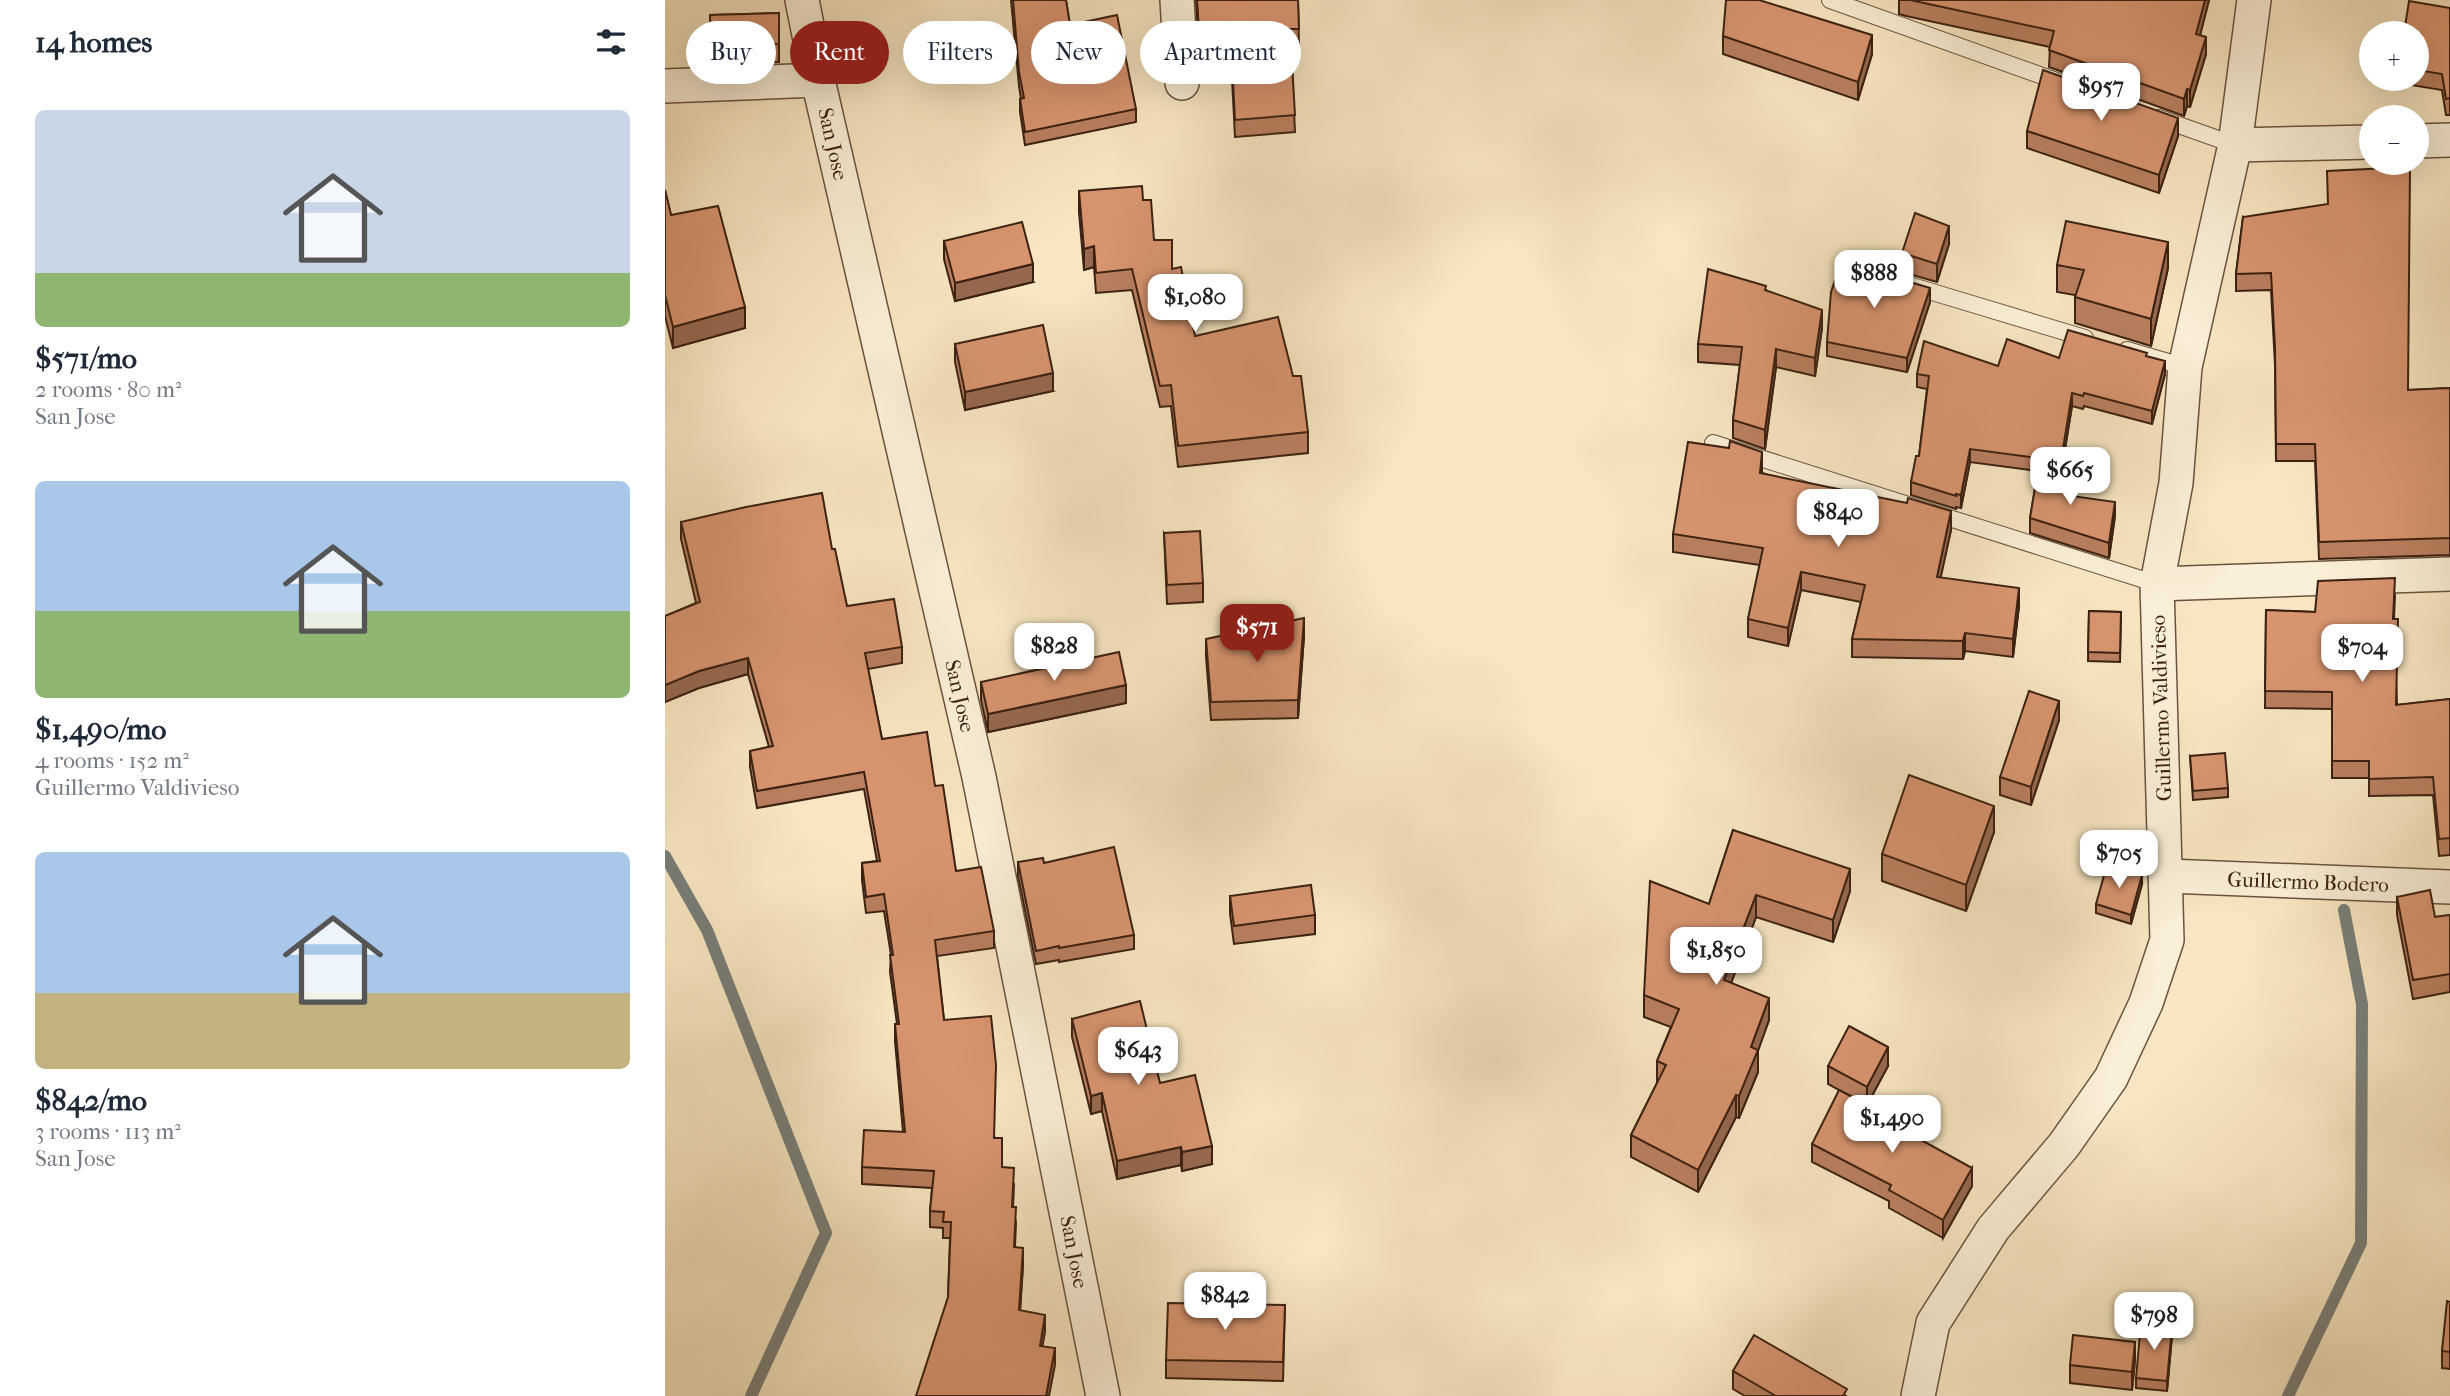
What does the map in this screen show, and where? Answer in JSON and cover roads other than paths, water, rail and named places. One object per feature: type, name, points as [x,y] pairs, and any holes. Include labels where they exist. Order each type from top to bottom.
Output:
[{"type":"street","name":"San Jose","points":[[802,0],[806,21]]},
{"type":"street","points":[[1177,0],[1178,21]]},
{"type":"street","name":"Guillermo Valdivieso","points":[[1918,1396],[1933,1323],[1993,1228],[2064,1145],[2111,1078],[2146,1003],[2167,940],[2157,584],[2176,483],[2185,367],[2235,145],[2254,0]]},
{"type":"street","points":[[665,86],[790,81]]},
{"type":"street","name":"San Jose","points":[[819,84],[979,777],[1103,1396]]},
{"type":"street","points":[[2429,141],[2450,140]]},
{"type":"street","points":[[2235,145],[2359,142]]},
{"type":"street","points":[[2157,584],[2450,575]]},
{"type":"street","name":"Guillermo Bodero","points":[[2167,876],[2450,887]]},
{"type":"lane","points":[[1831,0],[2078,89]]},
{"type":"lane","points":[[2144,112],[2235,145]]},
{"type":"lane","points":[[1893,280],[2185,367]]},
{"type":"lane","points":[[1713,443],[2157,584]]},
{"type":"waterway","points":[[665,856],[707,930],[826,1233],[751,1396]]},
{"type":"waterway","points":[[2288,1396],[2361,1243],[2362,1004],[2344,910]]}]
